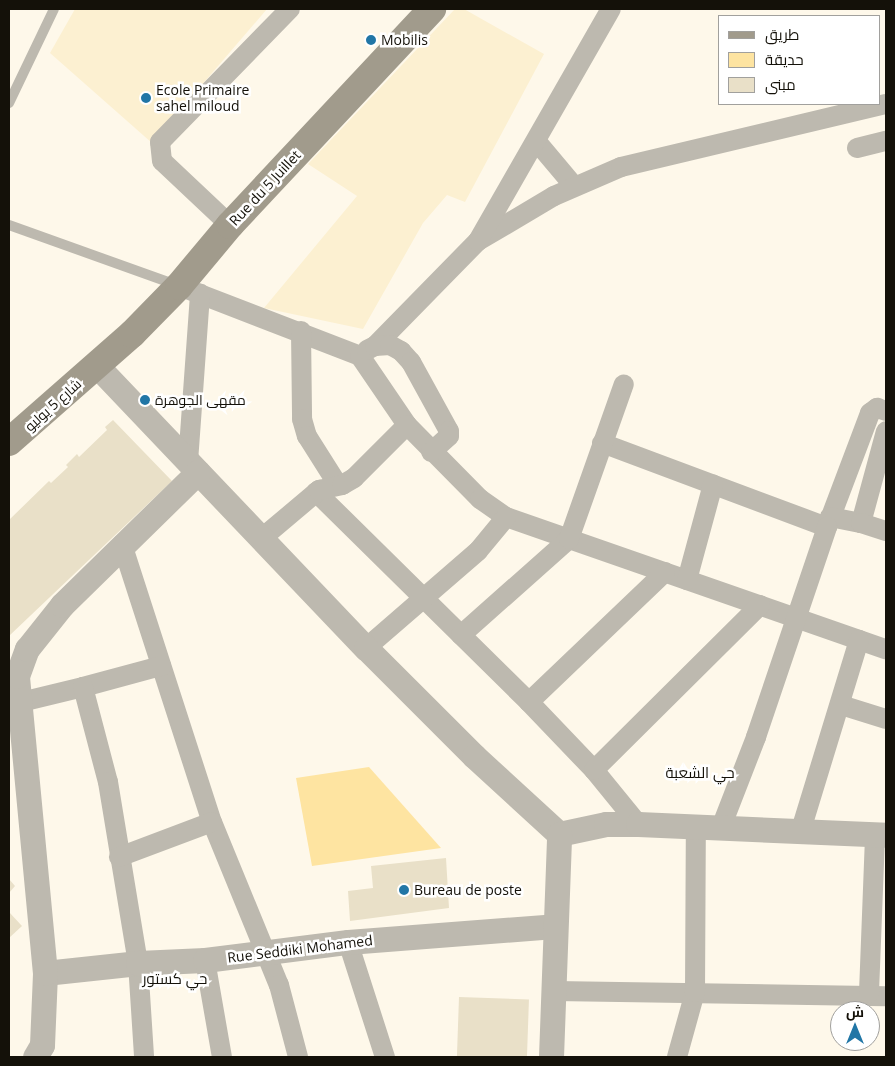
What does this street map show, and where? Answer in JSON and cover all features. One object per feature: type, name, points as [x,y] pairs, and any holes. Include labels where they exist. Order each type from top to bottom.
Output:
[{"type":"main road","name":"Rue du 5 Juillet","points":[[97,366],[190,289],[230,225],[432,9]]},
{"type":"main road","name":"شارع 5 يوليو","points":[[9,442],[97,366]]},
{"type":"street","points":[[230,225],[162,161],[160,142],[290,9]]},
{"type":"street","points":[[368,351],[478,241],[537,142],[611,9]]},
{"type":"street","points":[[478,241],[574,186],[637,163],[886,104]]},
{"type":"street","points":[[857,148],[886,141]]},
{"type":"street","points":[[537,142],[574,186]]},
{"type":"street","points":[[35,1057],[42,1045],[45,972],[33,830],[17,703],[17,676],[27,649],[62,605],[122,544],[193,467],[190,289],[300,331],[368,351],[396,348],[406,356],[446,423],[449,436],[432,452]]},
{"type":"street","points":[[300,331],[302,419],[307,436],[338,486]]},
{"type":"street","points":[[368,351],[407,425],[480,499],[506,517],[886,649]]},
{"type":"street","points":[[97,366],[129,396],[193,467],[366,648],[474,756],[559,834]]},
{"type":"street","points":[[461,635],[518,581],[569,539],[624,384]]},
{"type":"street","points":[[677,1057],[695,992],[708,829],[756,737],[794,617],[870,413],[877,408],[886,411]]},
{"type":"street","points":[[262,538],[316,492],[338,486],[354,478],[407,425]]},
{"type":"street","points":[[861,523],[886,431]]},
{"type":"street","points":[[602,443],[713,484],[828,522],[861,523],[886,531]]},
{"type":"street","points":[[687,580],[713,484]]},
{"type":"street","points":[[316,492],[424,596],[529,702],[594,770],[638,824]]},
{"type":"street","points":[[366,648],[478,551],[506,517]]},
{"type":"street","points":[[122,544],[212,822],[279,986],[298,1057]]},
{"type":"street","points":[[529,702],[666,572]]},
{"type":"street","points":[[594,770],[760,605]]},
{"type":"street","points":[[800,833],[841,705],[859,640]]},
{"type":"street","points":[[17,703],[160,666]]},
{"type":"street","points":[[82,687],[108,782],[138,963],[144,1057]]},
{"type":"street","points":[[841,705],[886,719]]},
{"type":"street","points":[[119,857],[212,822]]},
{"type":"street","points":[[555,991],[878,995],[881,835],[708,829],[638,824],[606,824],[559,834]]},
{"type":"street","points":[[551,1057],[555,991],[554,926],[559,834]]},
{"type":"street","name":"Rue Seddiki Mohamed","points":[[45,972],[138,963],[205,960],[348,942],[554,926]]},
{"type":"street","points":[[348,942],[379,1056]]},
{"type":"street","points":[[205,960],[222,1057]]},
{"type":"lane","points":[[9,103],[54,9]]},
{"type":"lane","points":[[9,224],[190,289]]},
{"type":"shaded area","name":"Ecole Primaire sahel miloud","points":[[75,9],[267,9],[152,143],[50,53]]},
{"type":"shaded area","points":[[455,9],[464,9],[544,54],[465,202],[447,195],[423,223],[363,329],[264,308],[357,196],[308,164]]},
{"type":"green space","points":[[369,767],[441,848],[312,866],[296,778]]},
{"type":"building","points":[[113,420],[172,481],[9,636],[9,520],[49,481],[51,483],[68,467],[66,465],[77,454],[79,457],[107,430],[105,427]]},
{"type":"building","name":"Bureau de poste","points":[[446,858],[449,908],[350,921],[348,891],[373,888],[371,866]]},
{"type":"building","points":[[9,879],[15,886],[9,893]]},
{"type":"building","points":[[9,912],[22,926],[9,938]]},
{"type":"building","points":[[459,997],[529,999],[527,1057],[457,1057]]},
{"type":"place","name":"Mobilis","points":[[371,40]]},
{"type":"place","name":"Ecole Primaire sahel miloud","points":[[146,98]]},
{"type":"place","name":"مقهى الجوهرة","points":[[145,400]]},
{"type":"place","name":"Bureau de poste","points":[[404,890]]},
{"type":"district","name":"حي الشعبة","points":[[700,773]]},
{"type":"district","name":"حي كستور","points":[[175,979]]}]
